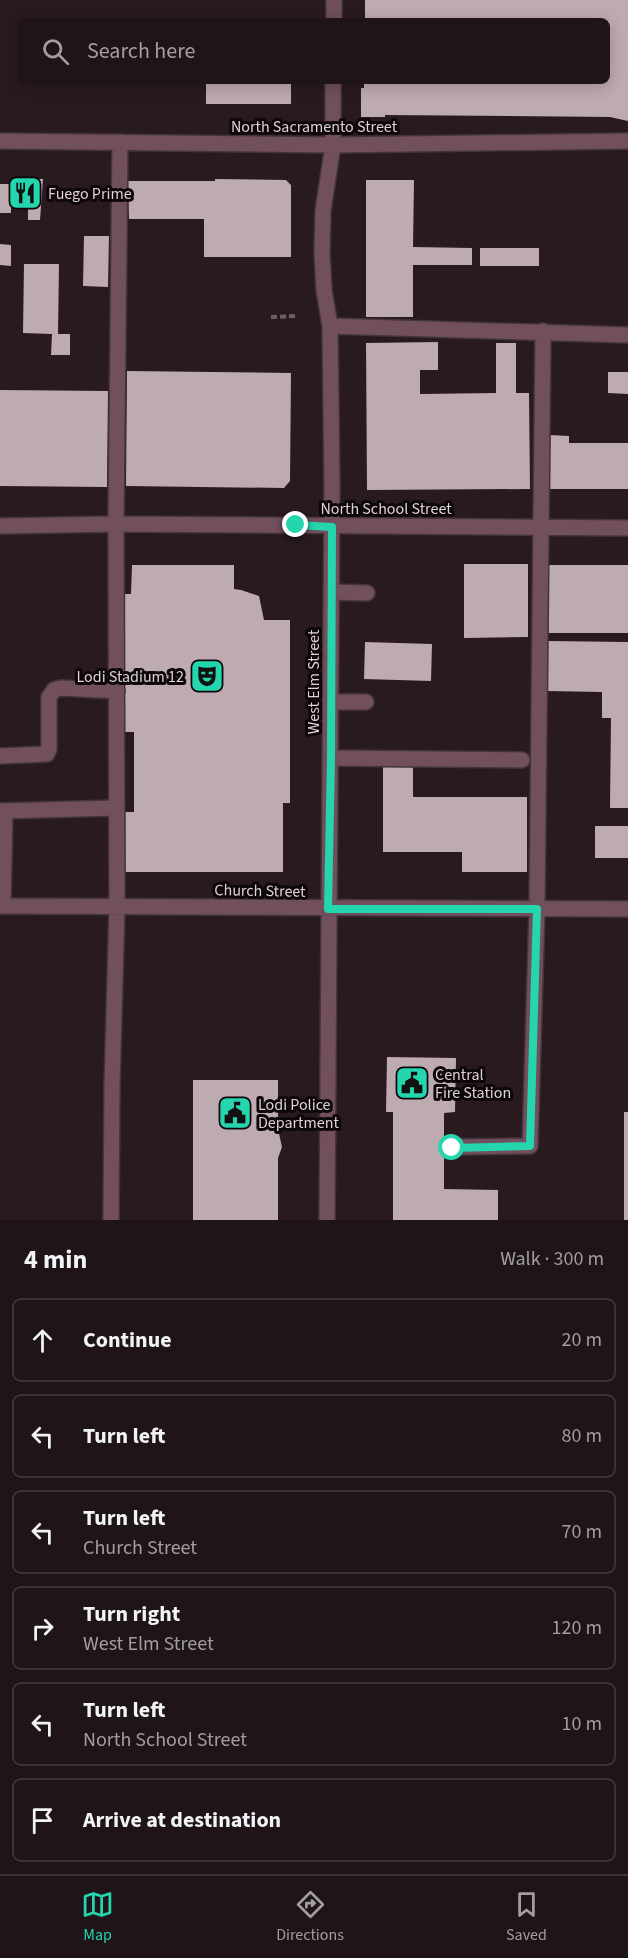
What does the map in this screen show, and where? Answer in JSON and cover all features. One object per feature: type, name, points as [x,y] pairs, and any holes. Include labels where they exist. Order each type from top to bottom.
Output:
[{"type":"street","points":[[334,0],[334,18]]},
{"type":"street","name":"West Elm Street","points":[[327,1220],[332,527],[330,327],[324,290],[323,211],[333,145],[333,84]]},
{"type":"street","name":"North Sacramento Street","points":[[0,141],[333,145],[628,141]]},
{"type":"street","points":[[111,1220],[117,907],[116,524],[120,142]]},
{"type":"street","points":[[330,327],[628,335]]},
{"type":"street","points":[[452,1148],[530,1146],[537,909],[543,331]]},
{"type":"street","name":"North School Street","points":[[0,526],[116,524],[628,528]]},
{"type":"street","points":[[332,592],[367,593]]},
{"type":"street","points":[[0,756],[47,754],[49,697],[54,690],[61,688],[117,691]]},
{"type":"street","points":[[331,702],[366,702]]},
{"type":"street","points":[[331,758],[522,760]]},
{"type":"street","points":[[2,906],[2,811],[116,808]]},
{"type":"street","name":"Church Street","points":[[2,906],[628,909]]},
{"type":"path","points":[[270,317],[297,316]]},
{"type":"building","points":[[365,0],[628,0],[628,121],[610,117],[385,115],[385,117],[361,117],[361,88],[364,88],[364,84],[610,84],[610,18],[365,18]]},
{"type":"building","points":[[206,84],[291,84],[291,104],[206,104]]},
{"type":"building","points":[[11,179],[43,179],[40,220],[28,220],[28,206],[11,206],[11,213],[0,213],[0,184],[11,184]]},
{"type":"building","points":[[215,179],[286,180],[291,185],[291,257],[204,257],[204,219],[129,219],[128,181],[215,181]]},
{"type":"building","points":[[366,180],[414,180],[413,247],[472,248],[472,265],[413,265],[413,317],[366,317]]},
{"type":"building","points":[[84,236],[109,236],[108,287],[83,286]]},
{"type":"building","points":[[0,244],[11,245],[11,266],[0,265]]},
{"type":"building","points":[[480,248],[539,248],[539,266],[480,266]]},
{"type":"building","points":[[24,264],[59,264],[58,334],[70,334],[70,355],[51,355],[52,334],[23,333]]},
{"type":"building","points":[[438,342],[438,370],[420,370],[420,394],[496,393],[496,343],[516,343],[516,393],[529,393],[530,489],[367,490],[366,343]]},
{"type":"building","points":[[127,371],[291,373],[290,481],[284,488],[126,486]]},
{"type":"building","points":[[608,372],[628,372],[628,394],[608,393]]},
{"type":"building","points":[[0,390],[108,391],[107,487],[0,486]]},
{"type":"building","points":[[549,435],[569,436],[569,443],[628,443],[628,489],[549,489]]},
{"type":"building","points":[[464,564],[528,564],[528,637],[464,638]]},
{"type":"building","name":"Lodi Stadium 12","points":[[132,565],[234,565],[234,589],[259,596],[264,620],[290,620],[290,803],[283,803],[283,872],[124,872],[124,812],[134,812],[134,732],[125,732],[125,594],[131,594]]},
{"type":"building","points":[[549,565],[628,565],[628,633],[548,633]]},
{"type":"building","points":[[548,641],[628,642],[628,808],[610,808],[611,718],[602,718],[602,692],[547,691]]},
{"type":"building","points":[[365,642],[432,644],[431,681],[364,679]]},
{"type":"building","points":[[383,765],[413,765],[413,797],[527,797],[527,872],[462,872],[462,852],[383,852]]},
{"type":"building","points":[[595,826],[628,826],[628,858],[595,858]]},
{"type":"building","points":[[387,1057],[456,1058],[455,1112],[444,1113],[444,1189],[498,1190],[498,1220],[393,1220],[393,1112],[386,1112]]},
{"type":"building","points":[[193,1080],[278,1080],[278,1129],[282,1147],[278,1158],[278,1220],[193,1220]]},
{"type":"building","points":[[624,1112],[628,1112],[628,1220],[624,1220]]},
{"type":"place","name":"Fuego Prime","points":[[25,193]]},
{"type":"place","name":"Lodi Stadium 12","points":[[207,676]]},
{"type":"place","name":"Central Fire Station","points":[[412,1083]]},
{"type":"place","name":"Lodi Police Department","points":[[235,1113]]},
{"type":"route","points":[[296,525],[332,527],[328,909],[537,909],[530,1146],[452,1148]]}]
